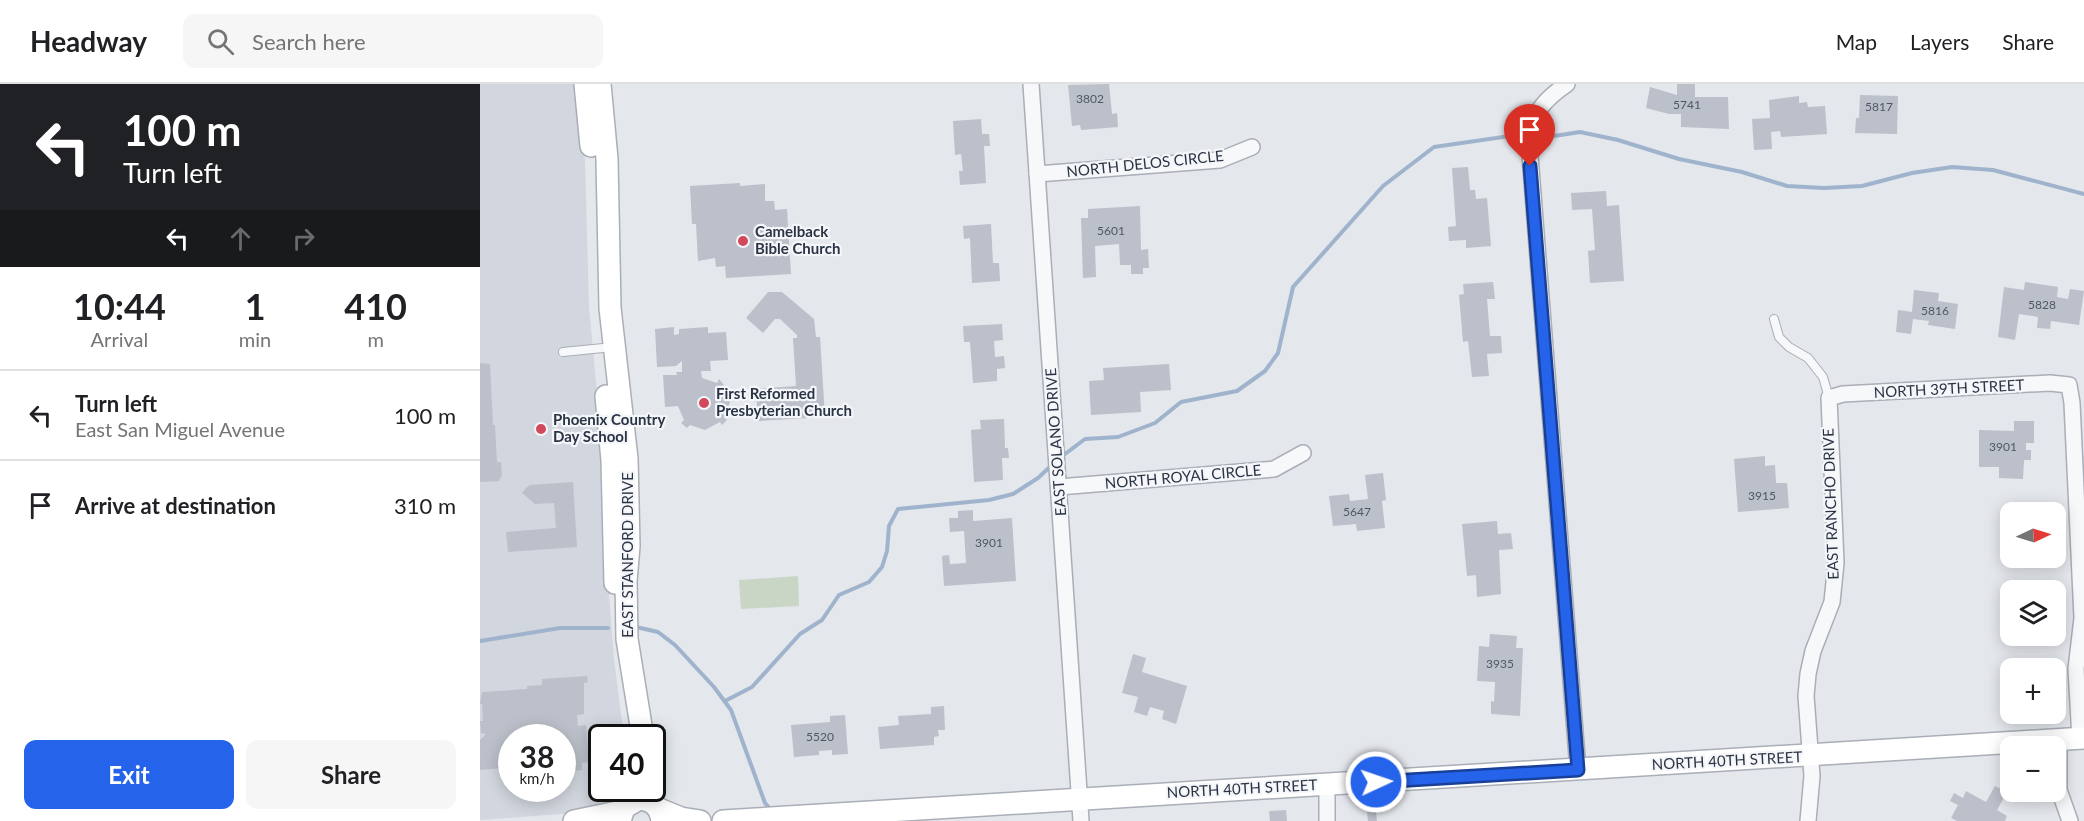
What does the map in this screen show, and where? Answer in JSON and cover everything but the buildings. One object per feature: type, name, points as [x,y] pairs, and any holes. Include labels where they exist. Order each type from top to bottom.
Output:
[{"type":"street","name":"EAST STANFORD DRIVE","points":[[585,84],[592,161],[597,305],[607,348],[627,469],[629,546],[626,581],[627,639],[641,724]]},
{"type":"street","name":"EAST STANFORD DRIVE","points":[[600,84],[607,159],[610,308],[607,348],[615,585],[619,640],[630,724]]},
{"type":"street","name":"EAST SOLANO DRIVE","points":[[1031,84],[1081,811]]},
{"type":"street","points":[[1567,84],[1539,108],[1532,120],[1529,143],[1578,770]]},
{"type":"street","name":"NORTH DELOS CIRCLE","points":[[1037,174],[1220,160],[1252,147]]},
{"type":"street","name":"NORTH 39TH STREET","points":[[1828,398],[1843,394],[2050,383],[2069,385],[2072,403],[2082,618],[2076,669],[2082,739]]},
{"type":"street","name":"EAST RANCHO DRIVE","points":[[1808,821],[1812,776],[1806,696],[1808,674],[1813,651],[1832,602],[1836,563],[1828,398]]},
{"type":"street","name":"NORTH ROYAL CIRCLE","points":[[1059,487],[1274,469],[1303,453]]},
{"type":"street","name":"NORTH 40TH STREET","points":[[2066,740],[2082,739]]},
{"type":"street","name":"NORTH 40TH STREET","points":[[723,821],[1081,811],[1327,784],[2000,744]]},
{"type":"street","points":[[1327,784],[1327,821]]},
{"type":"street","points":[[574,821],[625,806],[639,799],[651,802],[681,818],[700,821]]},
{"type":"street","points":[[2063,802],[2070,821]]},
{"type":"lane","points":[[1774,319],[1779,338],[1808,358],[1823,377],[1828,398]]},
{"type":"lane","points":[[563,352],[607,348]]},
{"type":"shaded area","name":"Phoenix Country Day School","points":[[480,84],[579,84],[585,162],[589,307],[605,478],[606,557],[614,659],[622,724],[588,724],[588,802],[619,802],[586,812],[480,820]]},
{"type":"green space","points":[[798,576],[799,606],[741,609],[739,580]]},
{"type":"waterway","points":[[1534,137],[1580,132],[1618,140],[1679,159],[1742,172],[1787,186],[1824,188],[1862,186],[1912,173],[1952,167],[1993,170],[2084,194]]},
{"type":"waterway","points":[[1061,457],[1085,439],[1118,437],[1155,423],[1181,402],[1237,391],[1265,371],[1278,353],[1293,287],[1383,186],[1434,147],[1510,136],[1526,137]]},
{"type":"waterway","points":[[725,701],[752,687],[800,634],[822,620],[839,595],[869,582],[882,567],[887,551],[889,526],[898,509],[989,500],[1013,494],[1038,478],[1053,464]]},
{"type":"waterway","points":[[636,627],[658,632],[675,645],[714,687],[731,710],[765,803],[772,811]]},
{"type":"waterway","points":[[480,641],[560,628],[608,628]]},
{"type":"place","name":"Camelback Bible Church","points":[[743,241]]},
{"type":"place","name":"First Reformed Presbyterian Church","points":[[704,403]]},
{"type":"place","name":"Phoenix Country Day School","points":[[541,429]]},
{"type":"route","points":[[1376,782],[1578,770],[1530,166]]}]
